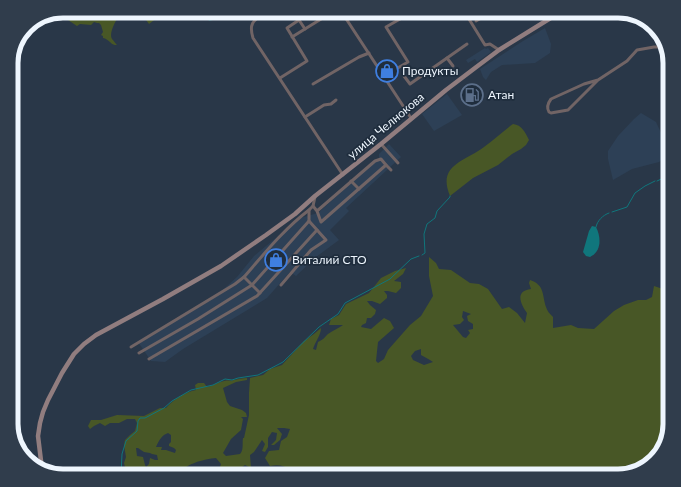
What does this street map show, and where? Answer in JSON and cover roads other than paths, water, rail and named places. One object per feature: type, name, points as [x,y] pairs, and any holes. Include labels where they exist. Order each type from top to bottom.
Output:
[{"type":"main road","name":"улица Челнокова","points":[[41,463],[38,436],[43,412],[56,384],[74,354],[79,349],[96,335],[163,300],[221,266],[295,214],[315,196],[343,175],[446,90],[500,50],[551,18]]},
{"type":"street","points":[[257,18],[253,21],[251,26],[253,38],[343,175]]},
{"type":"street","points":[[292,37],[323,18]]},
{"type":"street","points":[[346,18],[411,118]]},
{"type":"street","points":[[384,76],[408,62],[386,27],[402,18]]},
{"type":"street","points":[[468,18],[485,45],[490,44],[500,50]]},
{"type":"street","points":[[476,21],[481,18]]},
{"type":"street","points":[[280,78],[307,61],[287,28],[300,20],[305,29]]},
{"type":"street","points":[[404,76],[410,84],[467,44]]},
{"type":"street","points":[[598,80],[584,84],[551,99],[548,103],[547,109],[551,113],[568,110],[598,80],[627,61],[637,50],[660,47]]},
{"type":"street","points":[[312,84],[358,56],[370,53]]},
{"type":"street","points":[[447,58],[453,66]]},
{"type":"street","points":[[305,117],[324,105],[331,104],[336,100]]},
{"type":"street","points":[[381,144],[398,163]]},
{"type":"street","points":[[371,152],[376,160]]},
{"type":"street","points":[[317,211],[376,160],[381,159],[391,170]]},
{"type":"street","points":[[313,206],[317,211],[321,222],[386,165]]},
{"type":"street","points":[[352,181],[359,189]]},
{"type":"street","points":[[132,347],[244,277],[267,250],[298,218],[313,206],[315,196]]},
{"type":"street","points":[[281,285],[311,250],[326,240],[309,221],[309,210]]},
{"type":"street","points":[[139,354],[252,285],[309,221]]},
{"type":"street","points":[[149,359],[257,296],[317,230]]},
{"type":"street","points":[[244,277],[260,293]]},
{"type":"waterway","points":[[195,18],[202,18]]},
{"type":"waterway","points":[[206,18],[209,20],[220,18]]},
{"type":"waterway","points":[[657,181],[663,178]]},
{"type":"waterway","points":[[612,212],[627,207],[635,193],[655,181]]},
{"type":"waterway","points":[[422,255],[425,253],[424,234],[427,224],[435,218],[437,211],[450,196]]},
{"type":"waterway","points":[[596,227],[601,218],[609,213]]},
{"type":"waterway","points":[[121,469],[122,454],[126,441],[137,431],[138,421],[140,418],[145,418],[164,408],[172,401],[191,390],[213,385],[225,379],[232,380],[258,375],[283,362],[319,327],[338,314],[345,303],[390,279],[411,259],[419,256]]},
{"type":"place","name":"Продукты","points":[[387,71]]},
{"type":"place","name":"Атан","points":[[472,95]]},
{"type":"place","name":"Виталий СТО","points":[[276,260]]}]
